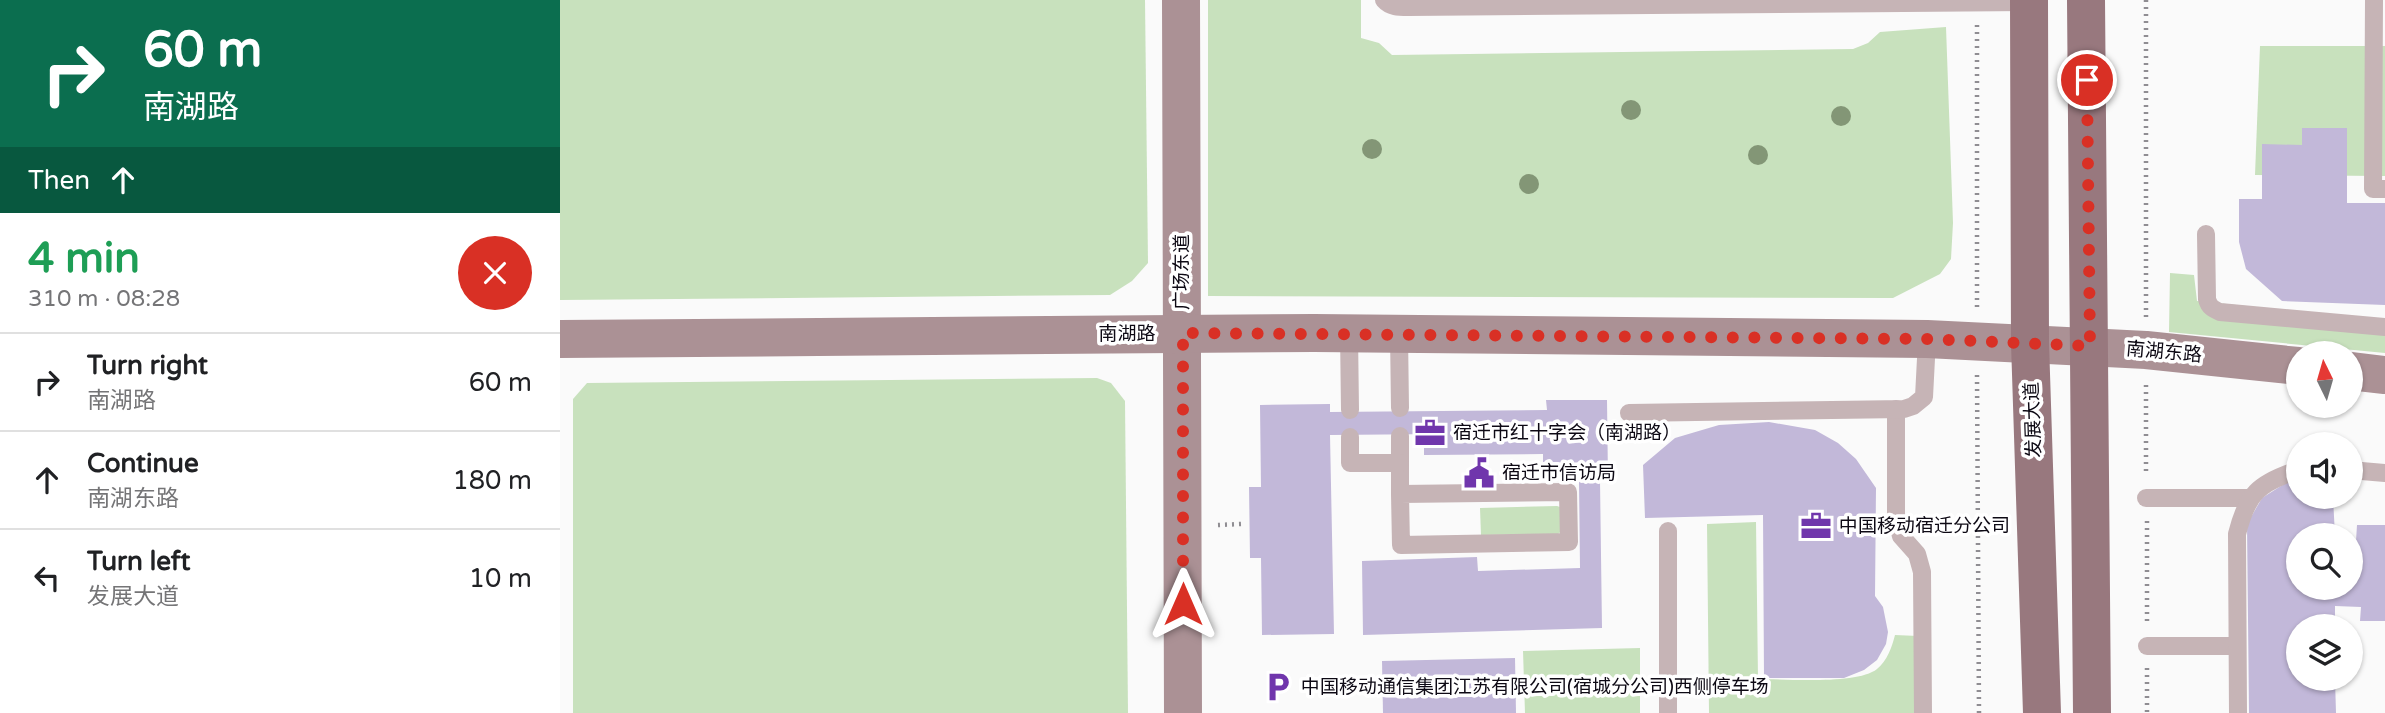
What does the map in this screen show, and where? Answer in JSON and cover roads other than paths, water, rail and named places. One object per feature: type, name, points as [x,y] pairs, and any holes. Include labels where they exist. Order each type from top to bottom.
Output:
[{"type":"main road","points":[[2086,0],[2092,713]]},
{"type":"main road","name":"发展大道","points":[[2029,1],[2030,343],[2042,713]]},
{"type":"street","name":"广场东道","points":[[1181,0],[1183,713]]},
{"type":"street","name":"南湖路","points":[[560,339],[1349,333],[1927,339],[2030,343]]},
{"type":"street","name":"南湖东路","points":[[2030,343],[2090,346],[2286,365]]},
{"type":"street","points":[[2363,372],[2385,375]]},
{"type":"lane","points":[[1384,0],[1387,4],[1398,7],[2029,1]]},
{"type":"lane","points":[[2375,0],[2385,6]]},
{"type":"lane","points":[[2375,0],[2373,189],[2385,189]]},
{"type":"lane","points":[[2206,234],[2207,299],[2208,305],[2213,309],[2220,312],[2385,327]]},
{"type":"lane","points":[[1349,333],[1350,410]]},
{"type":"lane","points":[[1399,334],[1400,408]]},
{"type":"lane","points":[[1629,413],[1913,407],[1924,397],[1927,339]]},
{"type":"lane","points":[[1896,409],[1896,518],[1901,536],[1917,554],[1922,572],[1923,713]]},
{"type":"lane","points":[[1400,436],[1400,494],[1401,545],[1569,542],[1568,492],[1400,494]]},
{"type":"lane","points":[[1350,437],[1350,463],[1400,463]]},
{"type":"lane","points":[[2363,471],[2385,473]]},
{"type":"lane","points":[[2238,713],[2236,534],[2241,515],[2250,498],[2272,479],[2286,474]]},
{"type":"lane","points":[[2146,498],[2250,498]]},
{"type":"lane","points":[[1668,531],[1668,713]]},
{"type":"lane","points":[[2147,646],[2237,646]]},
{"type":"place","name":"宿迁市红十字会（南湖路）","points":[[1430,433]]},
{"type":"place","name":"宿迁市信访局","points":[[1479,473]]},
{"type":"place","name":"中国移动宿迁分公司","points":[[1816,526]]},
{"type":"place","name":"中国移动通信集团江苏有限公司(宿城分公司)西侧停车场","points":[[1278,687]]}]
